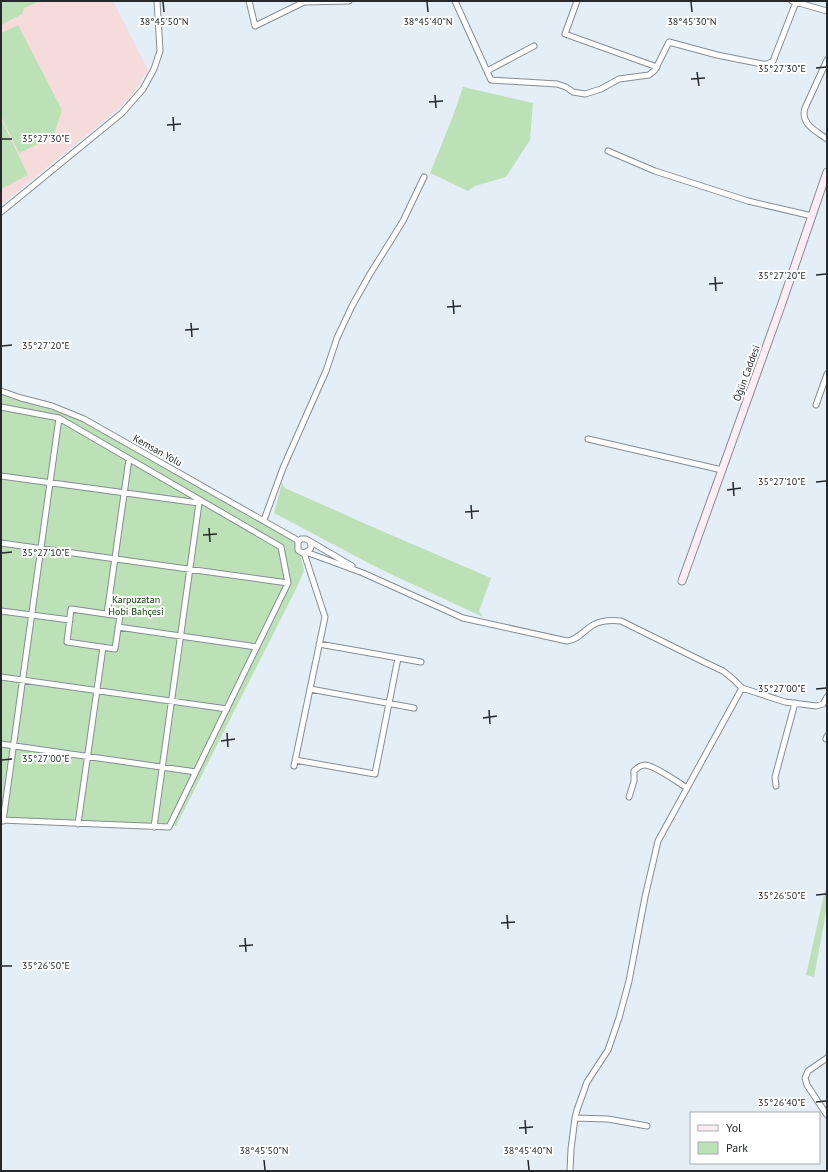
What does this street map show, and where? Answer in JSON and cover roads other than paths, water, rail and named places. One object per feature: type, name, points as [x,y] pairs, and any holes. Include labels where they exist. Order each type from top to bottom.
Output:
[{"type":"street","points":[[1,212],[122,113],[143,89],[154,69],[160,52],[157,1]]},
{"type":"street","points":[[249,1],[255,26],[304,1],[348,1]]},
{"type":"street","points":[[455,1],[491,80],[557,84],[566,87],[573,92],[582,94],[601,89],[619,79],[649,75],[654,72],[669,42],[717,55],[768,64],[773,61],[794,2],[827,11]]},
{"type":"street","points":[[576,1],[565,34],[657,67]]},
{"type":"street","points":[[487,71],[534,46]]},
{"type":"street","points":[[827,60],[805,108],[804,114],[808,126],[827,139]]},
{"type":"street","points":[[608,151],[656,171],[748,201],[812,216]]},
{"type":"street","name":"Öğün Caddesi","points":[[682,580],[812,216],[825,185],[827,172]]},
{"type":"street","points":[[264,520],[283,468],[326,371],[335,343],[344,322],[402,221],[424,177]]},
{"type":"street","points":[[816,405],[827,374]]},
{"type":"street","name":"Kemsan Yolu","points":[[1,391],[52,406],[84,419],[299,540]]},
{"type":"street","points":[[1,407],[59,418],[200,502],[281,548],[288,584],[169,827],[2,820],[59,418]]},
{"type":"street","points":[[588,439],[722,470]]},
{"type":"street","points":[[107,614],[129,459]]},
{"type":"street","points":[[1,476],[200,502]]},
{"type":"street","points":[[154,826],[189,570],[200,502]]},
{"type":"street","points":[[363,572],[300,551],[297,547],[298,542],[299,540],[308,540],[363,572],[463,618],[570,641],[598,623],[610,620],[621,621],[717,667],[729,675],[742,688],[785,702],[816,706],[826,702]]},
{"type":"street","points":[[305,553],[309,551],[311,547],[310,542]]},
{"type":"street","points":[[1,543],[288,584]]},
{"type":"street","points":[[294,766],[325,616],[305,553]]},
{"type":"street","points":[[72,609],[120,616],[115,648],[67,642],[70,620],[72,609]]},
{"type":"street","points":[[1,611],[70,620]]},
{"type":"street","points":[[118,627],[257,647]]},
{"type":"street","points":[[319,644],[421,662]]},
{"type":"street","points":[[78,824],[103,647]]},
{"type":"street","points":[[296,760],[375,774],[398,658]]},
{"type":"street","points":[[1,677],[227,709]]},
{"type":"street","points":[[570,1171],[575,1118],[585,1086],[608,1050],[619,1018],[629,981],[645,897],[658,841],[742,688]]},
{"type":"street","points":[[310,689],[414,708]]},
{"type":"street","points":[[776,786],[774,777],[795,703]]},
{"type":"street","points":[[1,744],[196,772]]},
{"type":"street","points":[[629,797],[634,781],[634,771],[643,765],[652,766],[687,788]]},
{"type":"street","points":[[827,1058],[808,1071],[805,1080],[827,1115]]},
{"type":"street","points":[[575,1118],[608,1119],[647,1126]]},
{"type":"park label","name":"Karpuzatan Hobi Bahçesi","points":[[136,604]]}]
